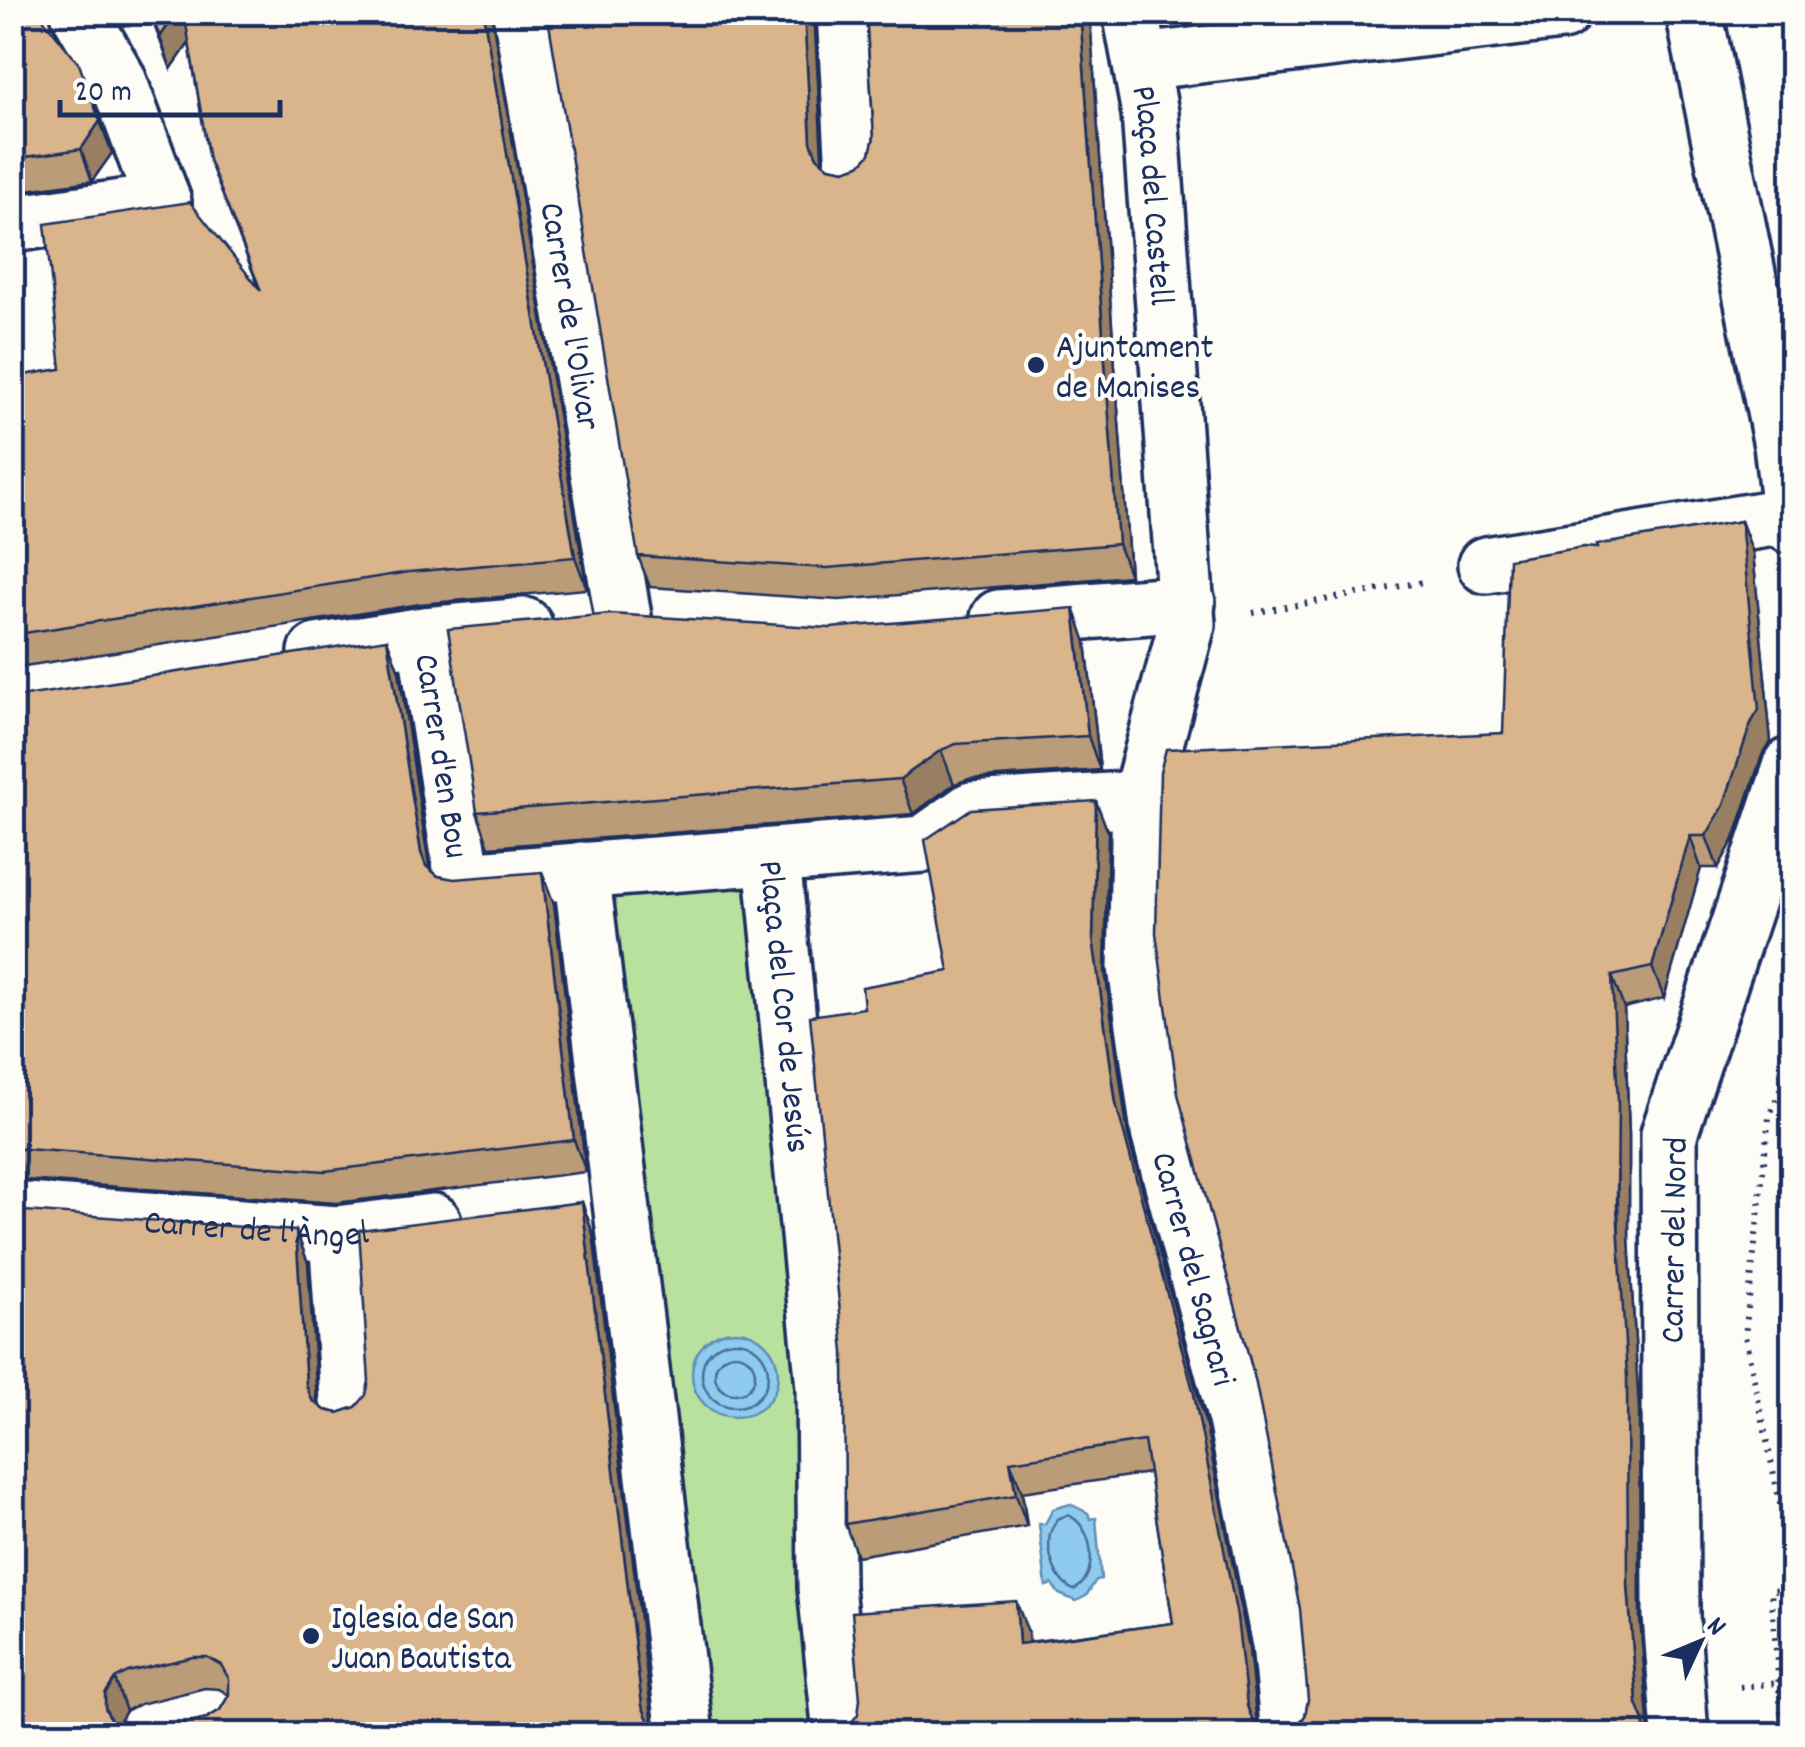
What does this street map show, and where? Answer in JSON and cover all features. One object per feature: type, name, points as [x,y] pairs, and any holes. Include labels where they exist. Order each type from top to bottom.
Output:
[{"type":"street","points":[[12,224],[162,202],[118,80],[79,12]]},
{"type":"street","name":"Carrer de l'Olivar","points":[[520,12],[590,620]]},
{"type":"street","points":[[845,12],[854,170]]},
{"type":"street","name":"Plaça del Castell","points":[[1140,799],[1187,613],[1150,113],[1136,38],[1562,12]]},
{"type":"street","points":[[1694,12],[1787,445],[1792,526]]},
{"type":"street","points":[[1486,564],[1792,515]]},
{"type":"street","points":[[954,621],[1187,613]]},
{"type":"street","points":[[268,660],[425,635],[590,620],[682,620]]},
{"type":"street","name":"Carrer d'en Bou","points":[[425,635],[463,880],[581,870]]},
{"type":"street","name":"Carrer del Nord","points":[[1680,1734],[1671,1616],[1670,1134],[1792,765]]},
{"type":"street","points":[[772,859],[924,844],[972,810],[1140,799]]},
{"type":"street","name":"Carrer del Sagrari","points":[[1140,799],[1136,967],[1159,1132],[1236,1418],[1280,1644],[1288,1734]]},
{"type":"street","name":"Plaça del Cor de Jesús","points":[[581,870],[772,859],[824,1387],[826,1587],[840,1734]]},
{"type":"street","points":[[581,870],[599,1202],[685,1734]]},
{"type":"street","name":"Carrer de l'Àngel","points":[[12,1210],[337,1234],[487,1215]]},
{"type":"street","points":[[337,1234],[350,1414]]},
{"type":"path","points":[[1187,613],[1425,582],[1486,564]]},
{"type":"path","points":[[1792,1060],[1769,1117],[1745,1336],[1792,1560]]},
{"type":"path","points":[[1783,1734],[1770,1590],[1792,1590]]},
{"type":"green space","points":[[762,882],[823,1734],[698,1734],[594,896]]},
{"type":"water","points":[[735,1331],[759,1338],[771,1350],[778,1374],[771,1398],[759,1410],[735,1417],[711,1410],[699,1398],[692,1374],[699,1350],[711,1338]]},
{"type":"water","points":[[1070,1504],[1088,1513],[1090,1519],[1096,1518],[1101,1579],[1076,1601],[1059,1594],[1052,1584],[1046,1586],[1039,1524],[1045,1524],[1053,1509]]},
{"type":"building","points":[[12,12],[38,12],[79,64],[100,121],[81,149],[12,159]]},
{"type":"building","points":[[150,12],[177,12],[160,37]]},
{"type":"building","points":[[184,12],[483,12],[575,557],[409,572],[12,635],[12,377],[61,369],[45,224],[190,202],[261,291],[209,160]]},
{"type":"building","points":[[547,12],[804,12],[811,142],[817,157],[829,167],[845,170],[860,165],[870,154],[874,137],[866,12],[1080,12],[1118,544],[827,568],[638,556]]},
{"type":"building","points":[[1741,521],[1759,710],[1723,807],[1706,836],[1690,836],[1652,967],[1612,976],[1618,1102],[1617,1206],[1627,1378],[1628,1586],[1637,1704],[1644,1734],[853,1734],[851,1723],[858,1714],[860,1699],[852,1612],[1016,1601],[1019,1644],[1173,1623],[1144,1441],[1010,1461],[1016,1495],[845,1524],[844,1352],[810,1016],[864,1008],[862,987],[949,971],[925,840],[971,809],[1096,801],[1093,939],[1116,1104],[1194,1394],[1237,1617],[1247,1706],[1253,1721],[1264,1730],[1281,1733],[1296,1727],[1305,1716],[1308,1700],[1300,1609],[1255,1379],[1178,1094],[1156,933],[1160,772],[1166,749],[1503,733],[1509,559],[1597,548],[1596,545]]},
{"type":"building","points":[[1074,608],[1088,736],[956,744],[900,779],[477,812],[448,629],[611,614],[829,628]]},
{"type":"building","points":[[387,639],[426,866],[438,876],[454,879],[542,872],[574,1140],[325,1171],[12,1148],[12,698]]},
{"type":"building","points":[[582,1202],[642,1706],[649,1722],[666,1734],[12,1734],[12,1210],[296,1231],[306,1385],[312,1400],[325,1410],[338,1413],[356,1407],[366,1395],[369,1381],[359,1230]],"holes":[[[207,1657],[221,1665],[229,1679],[229,1695],[220,1710],[207,1718],[143,1733],[125,1732],[112,1723],[105,1708],[105,1694],[115,1679],[128,1672]]]},
{"type":"place","name":"Ajuntament de Manises","points":[[1036,365]]},
{"type":"place","name":"Iglesia de San Juan Bautista","points":[[311,1636]]}]
